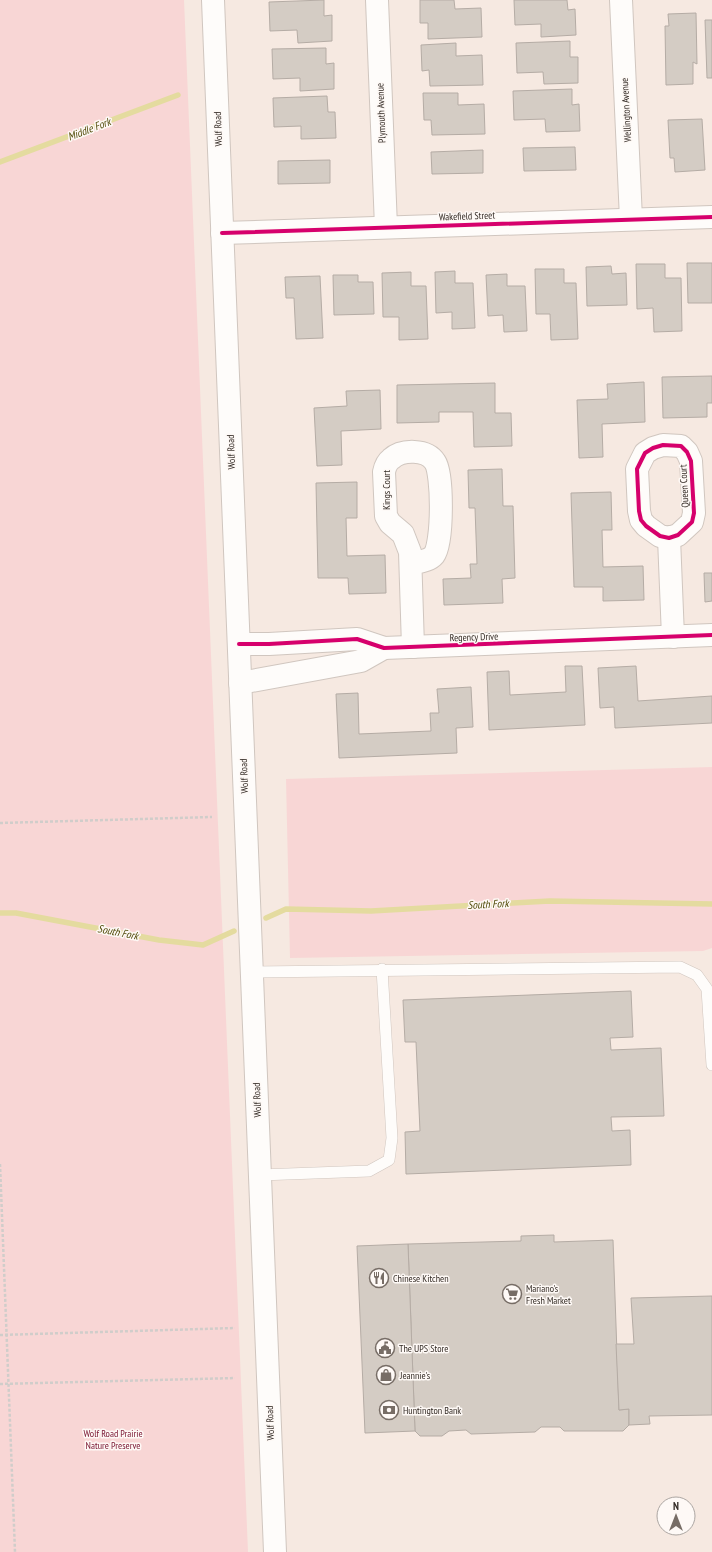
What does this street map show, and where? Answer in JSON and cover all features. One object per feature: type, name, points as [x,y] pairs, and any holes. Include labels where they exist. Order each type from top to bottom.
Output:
[{"type":"street","name":"Wolf Road","points":[[213,0],[276,1552]]},
{"type":"street","name":"Plymouth Avenue","points":[[377,0],[386,227]]},
{"type":"street","name":"Wellington Avenue","points":[[621,0],[631,220]]},
{"type":"street","name":"Wakefield Street","points":[[222,233],[712,217]]},
{"type":"street","name":"Kings Court","points":[[411,564],[432,557],[437,550],[441,532],[439,469],[432,456],[423,452],[411,452],[395,456],[386,465],[384,472],[386,516],[390,523],[402,534],[410,552],[413,647]]},
{"type":"street","points":[[670,538],[673,637]]},
{"type":"street","name":"Regency Drive","points":[[239,644],[269,644],[357,638],[384,648],[712,635]]},
{"type":"street","name":"Regency Drive","points":[[240,683],[361,661],[384,648]]},
{"type":"lane","points":[[252,972],[680,966],[697,975],[707,989],[712,1065]]},
{"type":"lane","points":[[260,1175],[369,1171],[388,1160],[392,1138],[382,969]]},
{"type":"path","points":[[0,823],[212,817]]},
{"type":"path","points":[[0,1164],[14,1552]]},
{"type":"path","points":[[0,1335],[235,1328]]},
{"type":"path","points":[[0,1384],[235,1378]]},
{"type":"green space","name":"Wolf Road Prairie Nature Preserve","points":[[0,0],[184,0],[248,1552],[0,1552]]},
{"type":"green space","points":[[712,767],[712,948],[703,951],[290,958],[286,779]]},
{"type":"building","points":[[324,0],[324,16],[332,15],[332,41],[298,43],[297,30],[270,31],[269,2]]},
{"type":"building","points":[[420,0],[454,0],[455,9],[481,8],[482,37],[428,39],[428,23],[420,23]]},
{"type":"building","points":[[514,0],[567,0],[568,10],[575,9],[576,35],[541,37],[541,24],[515,25]]},
{"type":"building","points":[[696,13],[697,64],[693,62],[693,84],[666,85],[665,26],[669,26],[668,14]]},
{"type":"building","points":[[705,20],[712,20],[712,78],[707,78]]},
{"type":"building","points":[[570,41],[570,57],[578,57],[578,83],[544,84],[543,72],[517,73],[516,43]]},
{"type":"building","points":[[456,43],[456,56],[482,55],[483,85],[430,86],[429,70],[422,71],[421,45]]},
{"type":"building","points":[[326,48],[326,64],[334,63],[334,89],[300,91],[300,78],[273,79],[272,49]]},
{"type":"building","points":[[572,89],[572,105],[579,104],[580,131],[546,132],[545,119],[514,120],[513,91]]},
{"type":"building","points":[[423,93],[458,93],[458,105],[484,104],[485,134],[432,135],[431,120],[424,120]]},
{"type":"building","points":[[327,96],[328,112],[335,112],[336,138],[301,139],[301,126],[274,127],[273,98]]},
{"type":"building","points":[[702,119],[705,170],[675,172],[674,158],[670,158],[668,120]]},
{"type":"building","points":[[575,147],[576,170],[524,171],[523,148]]},
{"type":"building","points":[[483,150],[483,173],[432,174],[431,152]]},
{"type":"building","points":[[330,160],[330,183],[278,184],[278,161]]},
{"type":"building","points":[[687,263],[712,263],[712,303],[688,303]]},
{"type":"building","points":[[636,264],[665,264],[665,278],[681,278],[682,331],[654,332],[653,308],[637,309]]},
{"type":"building","points":[[611,266],[612,274],[626,273],[627,305],[587,306],[586,267]]},
{"type":"building","points":[[535,269],[564,269],[564,283],[576,283],[578,339],[551,340],[550,314],[536,314]]},
{"type":"building","points":[[455,271],[455,283],[473,283],[475,328],[452,329],[452,312],[436,313],[435,272]]},
{"type":"building","points":[[411,272],[411,286],[426,286],[428,339],[399,340],[399,317],[383,317],[382,273]]},
{"type":"building","points":[[507,274],[507,286],[525,286],[527,331],[504,332],[503,315],[488,316],[486,275]]},
{"type":"building","points":[[333,275],[358,275],[358,282],[373,282],[374,314],[334,315]]},
{"type":"building","points":[[320,276],[323,338],[296,339],[294,298],[286,298],[285,277]]},
{"type":"building","points":[[712,376],[712,403],[707,403],[707,417],[663,418],[662,377]]},
{"type":"building","points":[[644,382],[645,422],[602,424],[603,457],[579,458],[577,400],[608,399],[607,384]]},
{"type":"building","points":[[495,383],[495,413],[511,413],[512,446],[474,447],[473,412],[439,412],[439,422],[397,423],[397,385]]},
{"type":"building","points":[[380,390],[381,429],[341,431],[342,465],[317,466],[314,408],[347,406],[346,391]]},
{"type":"building","points":[[502,469],[503,506],[513,506],[515,578],[502,579],[503,603],[444,605],[443,579],[471,578],[470,564],[477,564],[475,508],[469,508],[468,470]]},
{"type":"building","points":[[357,482],[357,518],[346,518],[347,556],[385,555],[386,593],[349,594],[348,578],[318,578],[316,483]]},
{"type":"building","points":[[611,492],[612,530],[602,530],[603,567],[643,566],[644,600],[603,601],[603,587],[574,587],[571,493]]},
{"type":"building","points":[[704,573],[712,573],[712,601],[705,602]]},
{"type":"building","points":[[565,666],[582,666],[585,725],[489,730],[487,672],[509,671],[510,695],[566,692]]},
{"type":"building","points":[[636,666],[638,701],[712,696],[712,723],[615,728],[614,707],[600,708],[598,668]]},
{"type":"building","points":[[471,687],[473,727],[456,728],[457,753],[339,758],[336,694],[358,693],[359,734],[431,731],[430,713],[439,713],[437,689]]},
{"type":"building","points":[[631,991],[633,1037],[610,1038],[611,1050],[661,1048],[664,1116],[611,1117],[612,1131],[630,1130],[631,1165],[406,1174],[405,1132],[420,1131],[416,1042],[405,1042],[403,1000]]},
{"type":"building","name":"Mariano's Fresh Market","points":[[554,1235],[554,1242],[613,1240],[619,1410],[629,1409],[629,1425],[623,1431],[564,1431],[560,1427],[541,1427],[535,1432],[471,1434],[466,1430],[449,1431],[442,1436],[420,1436],[415,1431],[408,1244],[521,1241],[521,1236]]},
{"type":"building","points":[[408,1244],[415,1431],[365,1433],[357,1246]]},
{"type":"building","points":[[712,1296],[712,1415],[649,1416],[650,1424],[629,1425],[629,1409],[619,1410],[616,1344],[634,1344],[631,1298]]},
{"type":"waterway","name":"Middle Fork","points":[[0,162],[178,95]]},
{"type":"waterway","name":"South Fork","points":[[266,918],[286,909],[371,911],[550,901],[712,904]]},
{"type":"waterway","name":"South Fork","points":[[0,913],[16,913],[159,940],[203,945],[234,931]]},
{"type":"cycle path","points":[[222,233],[712,217]]},
{"type":"cycle path","name":"Queen Court","points":[[663,445],[681,446],[687,452],[691,461],[694,513],[692,522],[678,535],[669,538],[660,536],[646,526],[641,520],[639,511],[637,469],[645,453],[653,448],[663,445]]},
{"type":"cycle path","points":[[239,644],[269,644],[357,639],[384,648],[712,635]]},
{"type":"place","name":"Chinese Kitchen","points":[[379,1278]]},
{"type":"place","name":"Mariano's Fresh Market","points":[[512,1294]]},
{"type":"place","name":"The UPS Store","points":[[385,1348]]},
{"type":"place","name":"Jeannie's","points":[[386,1375]]},
{"type":"place","name":"Huntington Bank","points":[[389,1410]]}]
